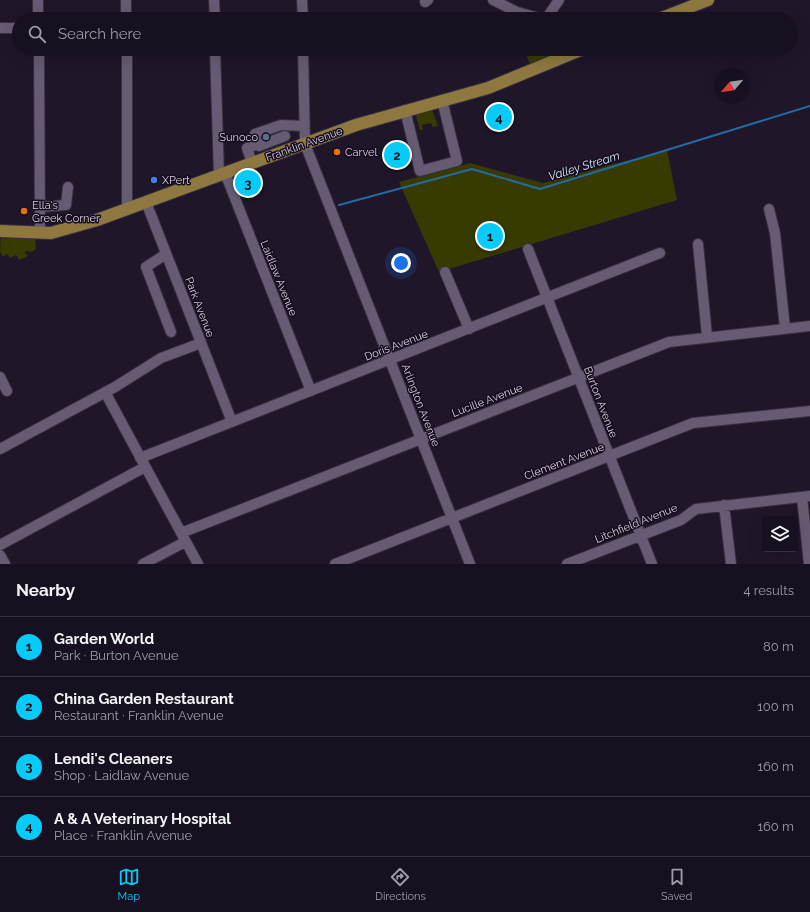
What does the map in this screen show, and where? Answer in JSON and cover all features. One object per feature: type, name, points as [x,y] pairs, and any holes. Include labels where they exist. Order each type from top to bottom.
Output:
[{"type":"main road","points":[[677,12],[708,0]]},
{"type":"main road","name":"Franklin Avenue","points":[[0,231],[40,234],[68,229],[362,123],[404,110],[488,88],[555,56]]},
{"type":"street","points":[[38,0],[38,12]]},
{"type":"street","points":[[126,0],[126,12]]},
{"type":"street","points":[[214,0],[215,12]]},
{"type":"street","points":[[302,0],[302,12]]},
{"type":"street","points":[[493,0],[517,12]]},
{"type":"street","points":[[550,12],[559,0]]},
{"type":"street","points":[[0,28],[12,28]]},
{"type":"street","points":[[39,56],[40,234]]},
{"type":"street","points":[[127,56],[127,208]]},
{"type":"street","name":"Laidlaw Avenue","points":[[216,56],[222,174],[311,391]]},
{"type":"street","name":"Arlington Avenue","points":[[303,56],[305,144],[470,564]]},
{"type":"street","points":[[404,110],[420,170],[457,161],[442,100]]},
{"type":"street","points":[[258,144],[255,134],[280,125],[304,126]]},
{"type":"street","points":[[280,125],[289,150]]},
{"type":"street","points":[[252,163],[247,148],[258,144],[259,146],[285,136]]},
{"type":"street","points":[[40,207],[66,205],[68,188]]},
{"type":"street","name":"Park Avenue","points":[[146,202],[232,422]]},
{"type":"street","points":[[769,209],[775,233],[785,328]]},
{"type":"street","points":[[698,244],[707,336]]},
{"type":"street","name":"Burton Avenue","points":[[528,249],[652,564]]},
{"type":"street","name":"Doris Avenue","points":[[0,545],[142,462],[232,422],[660,253]]},
{"type":"street","points":[[166,254],[146,267],[171,332]]},
{"type":"street","points":[[445,272],[469,329]]},
{"type":"street","name":"Lucille Avenue","points":[[143,564],[183,537],[421,439],[669,342],[707,336],[810,326]]},
{"type":"street","points":[[0,448],[105,392],[161,358],[201,343]]},
{"type":"street","points":[[0,377],[8,391]]},
{"type":"street","points":[[105,392],[198,564]]},
{"type":"street","name":"Clement Avenue","points":[[335,564],[692,423],[810,411]]},
{"type":"street","points":[[806,497],[809,564]]},
{"type":"street","name":"Litchfield Avenue","points":[[567,564],[680,520],[696,509],[806,497]]},
{"type":"street","points":[[724,505],[731,564]]},
{"type":"street","points":[[0,554],[5,564]]},
{"type":"shaded area","points":[[527,56],[560,56],[561,58],[532,70]]},
{"type":"shaded area","points":[[430,104],[438,126],[433,127],[431,123],[422,125],[423,130],[420,130],[414,108]]},
{"type":"shaded area","points":[[667,150],[677,200],[439,272],[399,182],[470,163],[543,183]]},
{"type":"shaded area","points":[[1,231],[35,233],[36,249],[32,252],[25,251],[28,256],[19,260],[16,255],[10,258],[7,254],[3,257],[0,252]]},
{"type":"waterway","name":"Valley Stream","points":[[339,205],[472,169],[540,189],[810,106]]},
{"type":"place","name":"A & A Veterinary Hospital","points":[[499,117]]},
{"type":"place","name":"Sunoco","points":[[266,137]]},
{"type":"place","name":"Carvel","points":[[337,152]]},
{"type":"place","name":"China Garden Restaurant","points":[[397,155]]},
{"type":"place","name":"XPert","points":[[154,180]]},
{"type":"place","name":"Lendi's Cleaners","points":[[248,183]]},
{"type":"place","name":"Ella's Greek Corner","points":[[24,211]]},
{"type":"place","name":"Garden World","points":[[490,236]]}]
